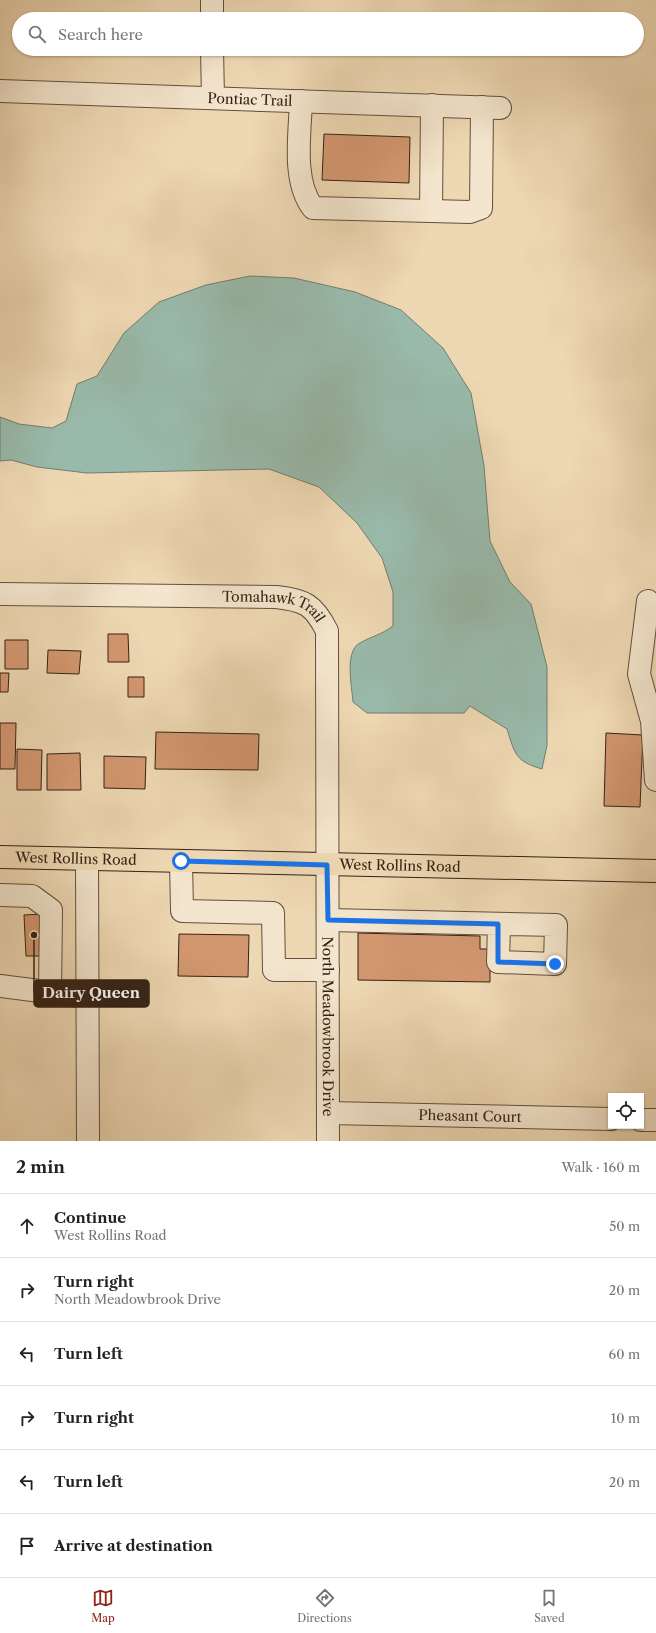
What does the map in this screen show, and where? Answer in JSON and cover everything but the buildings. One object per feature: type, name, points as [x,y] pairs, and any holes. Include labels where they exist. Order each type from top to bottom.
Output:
[{"type":"main road","name":"West Rollins Road","points":[[0,857],[656,871]]},
{"type":"street","points":[[212,0],[212,12]]},
{"type":"street","points":[[212,56],[212,98]]},
{"type":"street","name":"Pontiac Trail","points":[[0,91],[491,108],[481,208],[470,212],[431,211]]},
{"type":"street","points":[[301,101],[299,176],[306,200],[313,208],[431,211],[432,106]]},
{"type":"street","name":"Tomahawk Trail","points":[[0,594],[276,597],[296,599],[318,614],[327,631],[327,865]]},
{"type":"street","points":[[648,601],[639,674],[652,721],[656,780]]},
{"type":"street","points":[[87,859],[88,1141]]},
{"type":"street","points":[[181,861],[182,911],[273,914],[274,970],[328,970]]},
{"type":"street","name":"North Meadowbrook Drive","points":[[327,865],[328,1141]]},
{"type":"street","points":[[0,895],[32,896],[51,910],[50,992]]},
{"type":"street","points":[[328,920],[498,924]]},
{"type":"street","points":[[0,986],[87,997]]},
{"type":"street","name":"Pheasant Court","points":[[328,1113],[608,1119]]},
{"type":"street","points":[[644,1120],[656,1120]]},
{"type":"shaded area","points":[[250,276],[294,278],[355,292],[401,310],[443,348],[471,393],[484,466],[490,541],[510,582],[531,604],[547,667],[547,745],[542,769],[526,763],[517,755],[514,751],[507,729],[470,706],[464,713],[367,713],[353,702],[350,670],[352,653],[355,647],[360,643],[393,626],[393,592],[382,558],[357,523],[319,487],[269,469],[87,473],[37,467],[11,460],[0,461],[0,417],[19,424],[52,428],[66,421],[77,384],[97,376],[124,333],[159,302],[206,285]]},
{"type":"place","name":"Dairy Queen","points":[[34,935]]},
{"type":"route","points":[[181,861],[327,865],[328,920],[498,924],[498,962],[555,964]]}]
